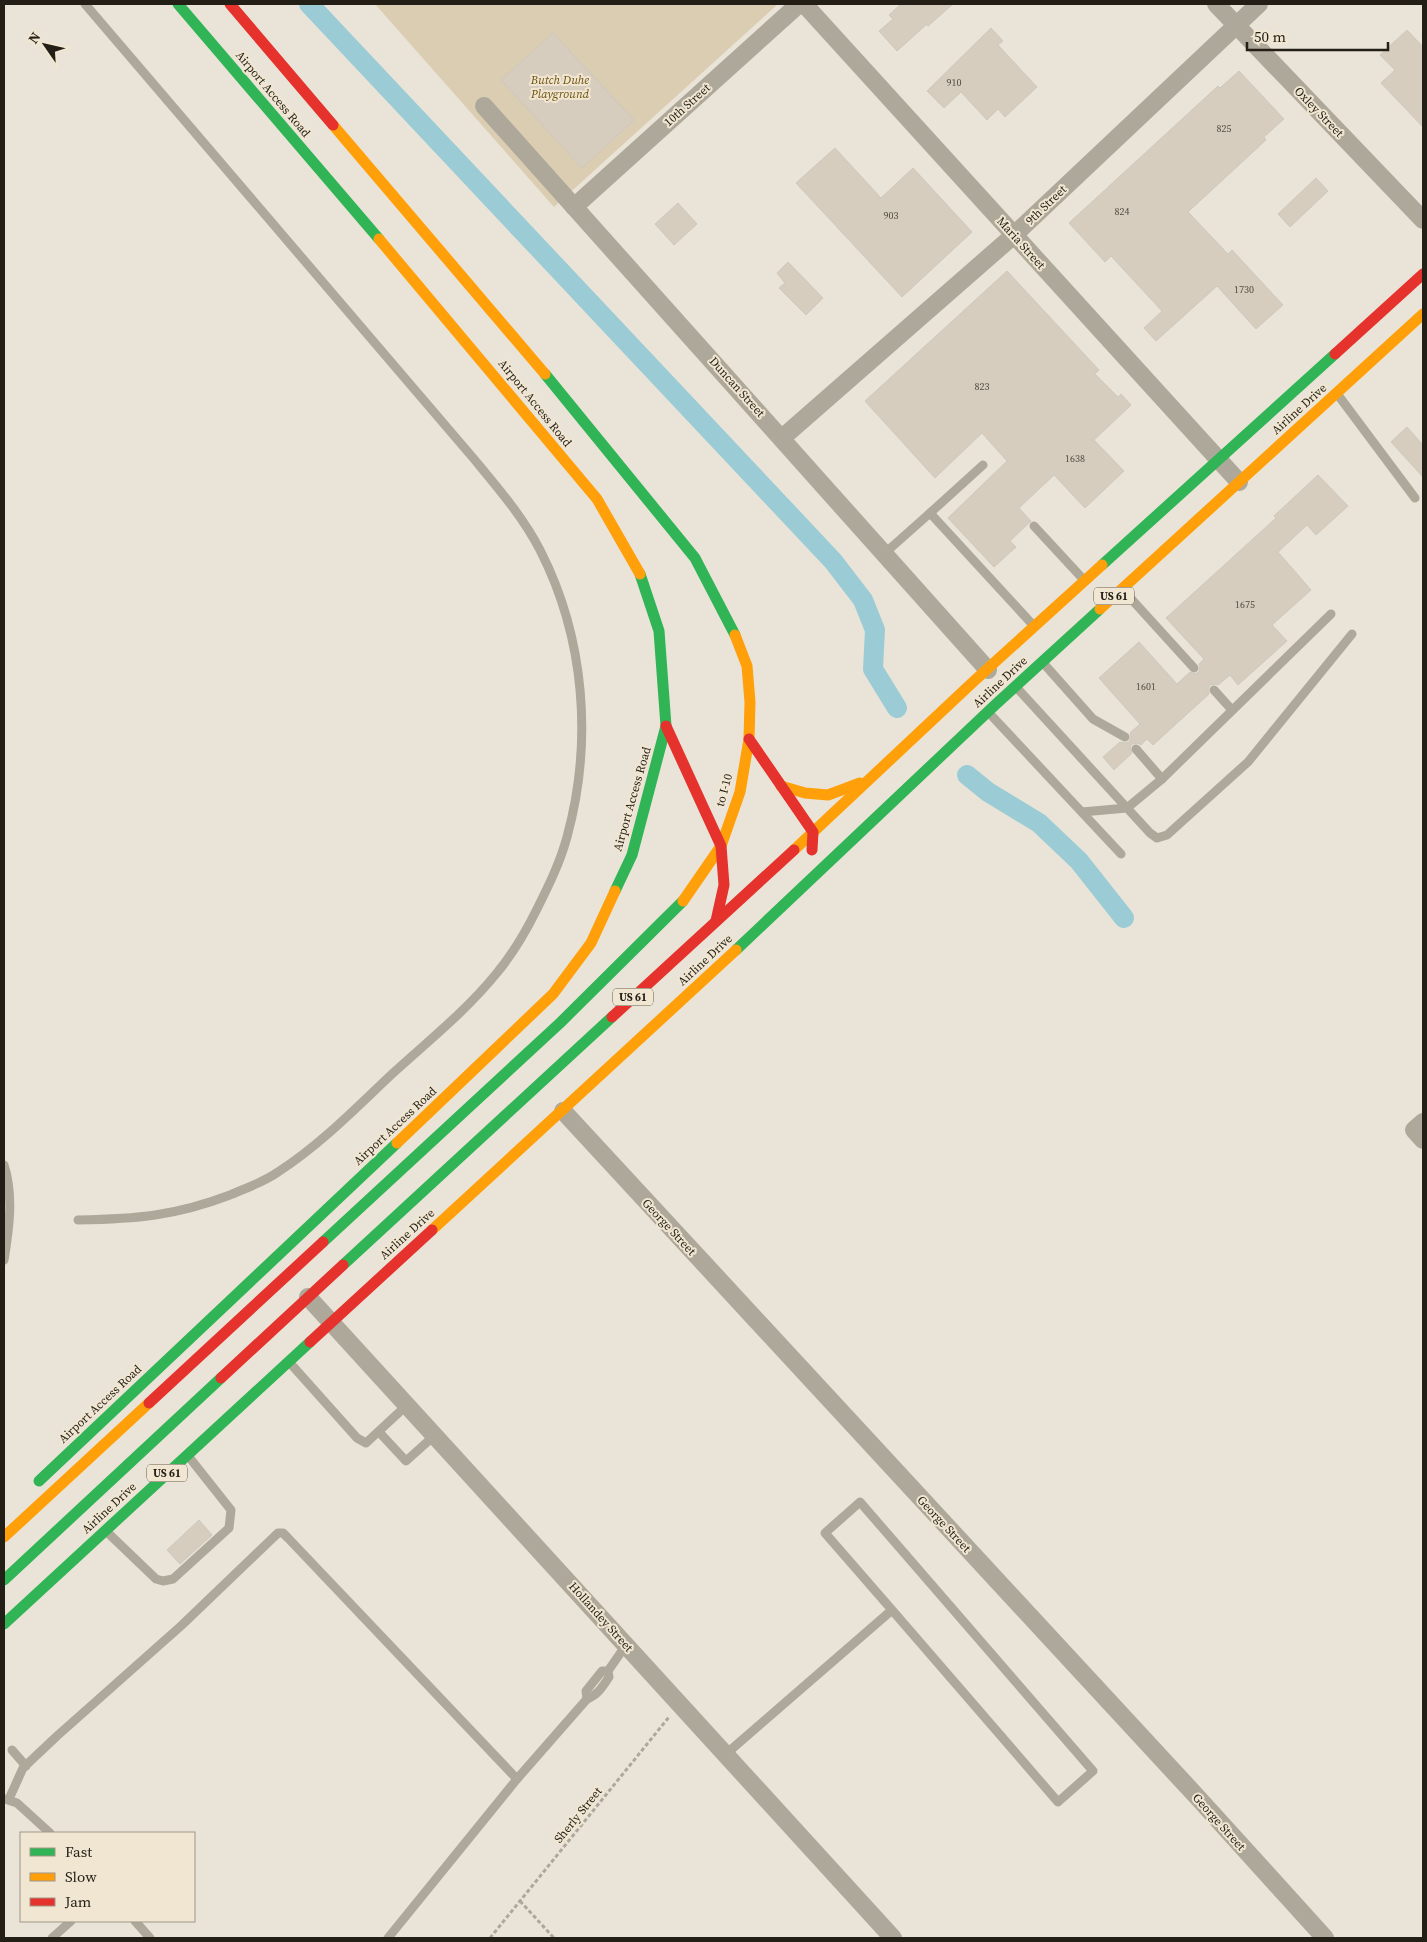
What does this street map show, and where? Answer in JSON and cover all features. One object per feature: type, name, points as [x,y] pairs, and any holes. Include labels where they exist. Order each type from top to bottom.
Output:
[{"type":"main road","name":"Airport Access Road","points":[[33,1487],[491,1055],[553,994],[591,943],[632,855],[666,726],[659,631],[638,568],[597,500],[475,352],[178,4]]},
{"type":"main road","name":"Airport Access Road","points":[[230,4],[541,369],[695,558],[730,623],[747,666],[750,702],[748,739]]},
{"type":"main road","name":"Airline Drive","points":[[4,1580],[988,670],[1423,274]]},
{"type":"main road","name":"Airline Drive","points":[[4,1624],[288,1361],[563,1111],[809,882],[1042,661],[1423,314]]},
{"type":"main road","points":[[666,726],[700,796],[721,846],[724,885],[716,921]]},
{"type":"main road","points":[[748,739],[813,832],[809,882]]},
{"type":"main road","name":"to I-10","points":[[721,846],[740,792],[748,739]]},
{"type":"main road","points":[[781,786],[805,793],[828,795],[871,779]]},
{"type":"main road","points":[[4,1537],[560,1024],[686,898],[721,846]]},
{"type":"street","name":"10th Street","points":[[574,207],[799,4]]},
{"type":"street","name":"Maria Street","points":[[804,4],[1239,482]]},
{"type":"street","name":"Oxley Street","points":[[1216,4],[1423,220]]},
{"type":"street","name":"9th Street","points":[[782,438],[1014,235],[1259,4]]},
{"type":"street","name":"Duncan Street","points":[[484,106],[988,670]]},
{"type":"street","name":"George Street","points":[[563,1111],[1200,1800],[1325,1938]]},
{"type":"street","name":"Hollandey Street","points":[[308,1297],[893,1938]]},
{"type":"lane","points":[[78,1220],[147,1218],[182,1211],[247,1188],[278,1173],[320,1140],[458,1014],[496,974],[523,937],[552,881],[567,837],[580,770],[582,705],[576,653],[560,597],[540,551],[517,512],[474,459],[85,4]]},
{"type":"lane","points":[[1337,392],[1415,498]]},
{"type":"lane","points":[[884,553],[982,465]]},
{"type":"lane","points":[[930,513],[1035,627]]},
{"type":"lane","points":[[1034,526],[1085,581]]},
{"type":"lane","points":[[1122,588],[1194,668]]},
{"type":"lane","points":[[1082,812],[1127,808],[1162,779],[1331,614]]},
{"type":"lane","points":[[1015,686],[1150,833],[1157,838],[1167,835],[1248,762],[1352,634]]},
{"type":"lane","points":[[1042,661],[1092,719],[1125,737]]},
{"type":"lane","points":[[1214,690],[1232,710]]},
{"type":"lane","points":[[988,712],[1121,854]]},
{"type":"lane","points":[[1136,749],[1162,779]]},
{"type":"lane","points":[[4,1165],[9,1180],[9,1215],[4,1260]]},
{"type":"lane","points":[[288,1361],[357,1438],[366,1443],[407,1405]]},
{"type":"lane","points":[[379,1432],[406,1462],[435,1435]]},
{"type":"lane","points":[[105,1530],[156,1579],[163,1581],[173,1579],[229,1528],[231,1510],[187,1455]]},
{"type":"lane","points":[[860,1502],[1093,1771],[1058,1802],[892,1610],[825,1533],[860,1502]]},
{"type":"lane","points":[[49,1832],[17,1803],[6,1799],[26,1766],[182,1624],[278,1533],[282,1533],[517,1779]]},
{"type":"lane","points":[[726,1754],[892,1610]]},
{"type":"lane","points":[[388,1938],[517,1779],[587,1699],[586,1691],[602,1671],[608,1671],[626,1645]]},
{"type":"lane","points":[[12,1750],[26,1766]]},
{"type":"lane","points":[[52,1938],[70,1922]]},
{"type":"lane","points":[[136,1922],[150,1938]]},
{"type":"path","name":"Sherly Street","points":[[490,1938],[680,1703]]},
{"type":"path","points":[[520,1901],[554,1938]]},
{"type":"green space","name":"Butch Duhe Playground","points":[[375,4],[778,4],[554,207]]},
{"type":"building","points":[[901,4],[953,4],[897,51],[879,31],[893,19],[889,15]]},
{"type":"building","points":[[991,28],[1003,41],[998,45],[1037,87],[1005,117],[998,109],[987,120],[961,92],[944,108],[927,91]]},
{"type":"building","points":[[1407,30],[1423,47],[1423,127],[1381,83],[1395,70],[1380,55]]},
{"type":"building","points":[[553,33],[634,120],[582,168],[501,80]]},
{"type":"building","points":[[1239,71],[1284,119],[1264,137],[1266,140],[1188,212],[1228,254],[1232,250],[1283,305],[1256,329],[1217,286],[1156,341],[1144,328],[1162,311],[1111,256],[1105,262],[1069,223],[1218,86],[1220,88]]},
{"type":"building","points":[[835,148],[881,198],[913,168],[972,232],[902,297],[796,183]]},
{"type":"building","points":[[1316,178],[1328,191],[1290,227],[1278,214]]},
{"type":"building","points":[[678,203],[697,224],[674,245],[655,224]]},
{"type":"building","points":[[788,262],[823,298],[806,315],[779,288],[785,283],[777,273]]},
{"type":"building","points":[[1007,271],[1099,370],[1095,374],[1118,397],[1121,394],[1131,405],[1094,440],[1124,471],[1085,508],[1054,475],[1019,508],[1031,521],[1010,541],[1016,547],[994,567],[948,518],[1007,461],[982,433],[935,478],[865,401]]},
{"type":"building","points":[[1407,427],[1423,445],[1423,477],[1391,442]]},
{"type":"building","points":[[1318,475],[1348,506],[1316,535],[1307,525],[1278,552],[1311,590],[1272,625],[1287,641],[1238,685],[1230,675],[1218,685],[1210,685],[1208,689],[1209,694],[1153,745],[1147,739],[1141,745],[1138,743],[1132,744],[1130,747],[1132,753],[1114,770],[1103,757],[1120,742],[1129,742],[1130,733],[1140,724],[1099,678],[1139,642],[1177,684],[1190,672],[1195,674],[1199,672],[1199,664],[1204,659],[1166,618],[1276,518],[1274,516]]},
{"type":"building","points":[[199,1520],[212,1535],[180,1564],[167,1550]]},
{"type":"waterway","points":[[309,4],[833,561],[863,600],[875,630],[873,669],[897,708]]},
{"type":"waterway","points":[[967,775],[988,792],[1039,823],[1079,861],[1124,918]]},
{"type":"traffic: fast","points":[[178,4],[379,239]]},
{"type":"traffic: fast","points":[[1102,565],[1335,354]]},
{"type":"traffic: fast","points":[[545,374],[695,558],[735,635]]},
{"type":"traffic: fast","points":[[615,891],[632,855],[666,726],[659,631],[640,574]]},
{"type":"traffic: fast","points":[[736,950],[995,705],[1100,609]]},
{"type":"traffic: fast","points":[[323,1242],[560,1023],[683,901]]},
{"type":"traffic: fast","points":[[343,1265],[612,1017]]},
{"type":"traffic: fast","points":[[39,1481],[397,1143]]},
{"type":"traffic: fast","points":[[4,1624],[310,1342]]},
{"type":"traffic: fast","points":[[4,1580],[221,1378]]},
{"type":"traffic: slow","points":[[333,125],[545,374]]},
{"type":"traffic: slow","points":[[379,239],[597,499],[640,574]]},
{"type":"traffic: slow","points":[[1100,609],[1423,314]]},
{"type":"traffic: slow","points":[[794,850],[973,682],[1102,565]]},
{"type":"traffic: slow","points":[[683,901],[721,846],[740,792],[749,739],[750,702],[747,666],[735,635]]},
{"type":"traffic: slow","points":[[781,786],[805,793],[828,795],[860,783]]},
{"type":"traffic: slow","points":[[397,1143],[553,994],[591,943],[615,891]]},
{"type":"traffic: slow","points":[[432,1230],[736,950]]},
{"type":"traffic: slow","points":[[4,1537],[149,1403]]},
{"type":"traffic: jam","points":[[230,4],[333,125]]},
{"type":"traffic: jam","points":[[1335,354],[1423,274]]},
{"type":"traffic: jam","points":[[666,726],[721,846],[724,885],[716,921]]},
{"type":"traffic: jam","points":[[749,739],[813,832],[812,850]]},
{"type":"traffic: jam","points":[[612,1017],[794,850]]},
{"type":"traffic: jam","points":[[310,1342],[432,1230]]},
{"type":"traffic: jam","points":[[149,1403],[323,1242]]},
{"type":"traffic: jam","points":[[221,1378],[343,1265]]}]
